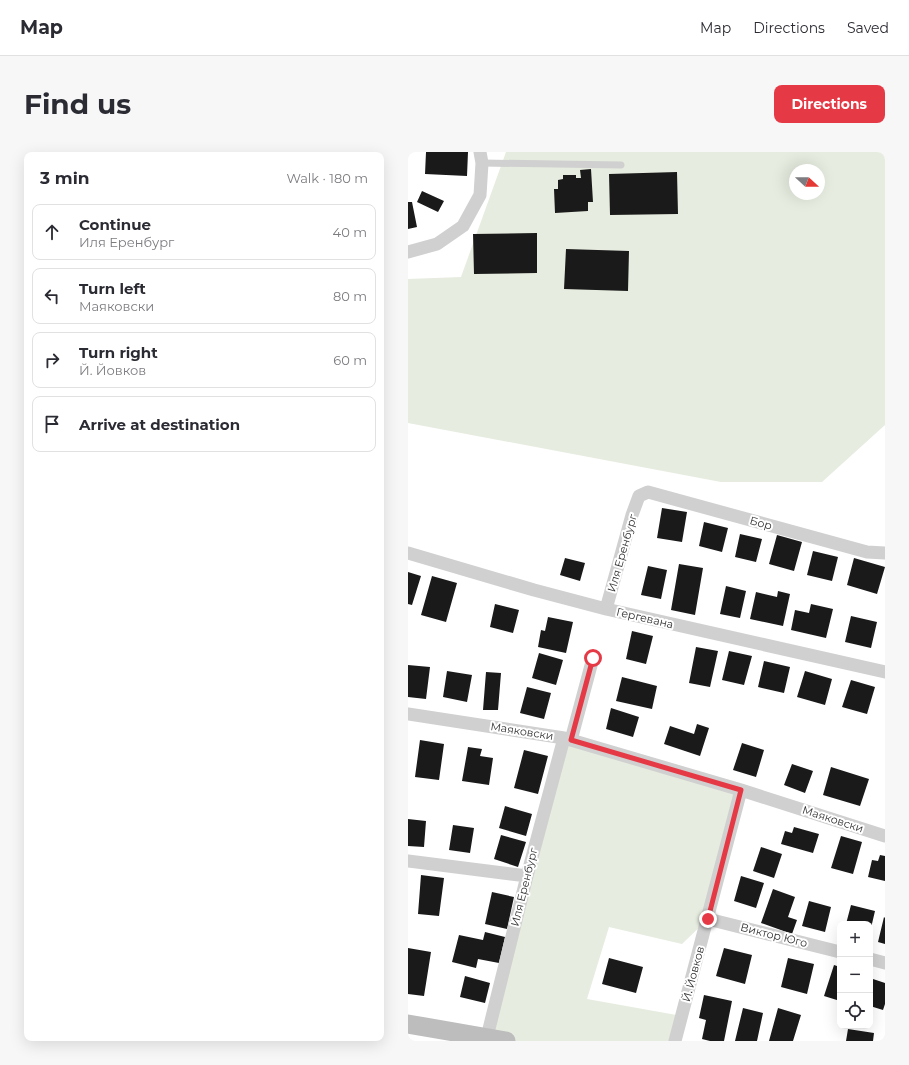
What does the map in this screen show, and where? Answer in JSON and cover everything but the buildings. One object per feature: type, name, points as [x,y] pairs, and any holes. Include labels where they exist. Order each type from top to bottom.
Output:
[{"type":"street","points":[[408,252],[436,244],[463,226],[480,195],[481,158]]},
{"type":"street","name":"Бор","points":[[639,496],[648,492],[660,494],[867,552],[885,553]]},
{"type":"street","name":"Иля Еренбург","points":[[606,609],[639,496]]},
{"type":"street","name":"Гергевана","points":[[408,553],[534,590],[606,609],[885,672]]},
{"type":"street","name":"Иля Еренбург","points":[[486,1037],[527,876],[567,739],[593,658]]},
{"type":"street","name":"Маяковски","points":[[408,714],[567,739],[741,790],[885,836]]},
{"type":"street","name":"Й. Йовков","points":[[675,1041],[741,790]]},
{"type":"street","points":[[408,861],[527,876]]},
{"type":"street","name":"Виктор Юго","points":[[708,919],[837,951]]},
{"type":"street","points":[[873,960],[885,963]]},
{"type":"street","points":[[408,1024],[506,1041]]},
{"type":"lane","points":[[481,158],[621,165]]},
{"type":"shaded area","points":[[506,152],[885,152],[885,425],[822,482],[721,482],[408,423],[408,279],[461,277]]},
{"type":"shaded area","points":[[564,738],[741,790],[708,919],[682,944],[609,927],[587,999],[682,1016],[675,1041],[510,1041],[487,1037]]},
{"type":"route","points":[[593,658],[571,740],[741,790],[708,919]]}]
